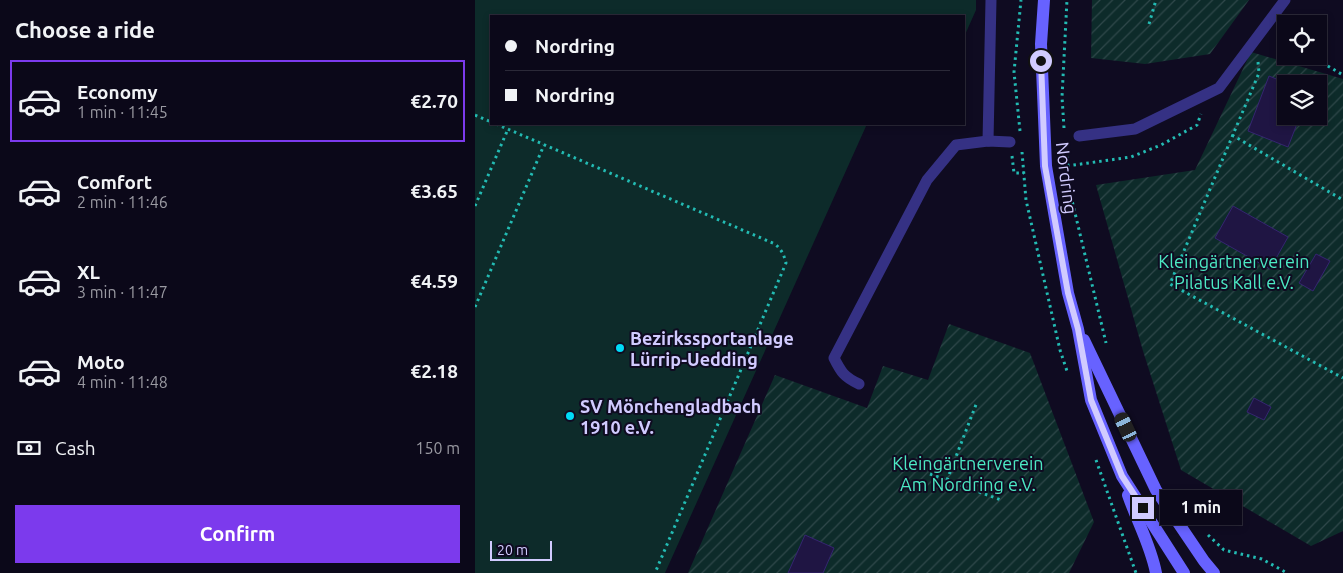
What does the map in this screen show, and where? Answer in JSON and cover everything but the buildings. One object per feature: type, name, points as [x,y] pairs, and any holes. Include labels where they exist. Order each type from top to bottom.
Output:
[{"type":"main road","name":"Nordring","points":[[1044,0],[1041,44],[1045,166],[1068,293],[1078,329],[1091,400],[1122,476],[1184,573]]},
{"type":"main road","name":"Nordring","points":[[1078,329],[1156,490],[1214,573]]},
{"type":"main road","points":[[1122,476],[1138,523],[1149,547],[1156,573]]},
{"type":"lane","points":[[988,140],[991,0]]},
{"type":"lane","points":[[1079,136],[1135,129],[1219,88],[1285,0]]},
{"type":"lane","points":[[859,384],[847,378],[841,372],[834,358],[927,180],[956,145],[988,140],[1010,142]]},
{"type":"path","points":[[1067,0],[1062,96],[1069,192],[1108,353]]},
{"type":"path","points":[[1149,24],[1156,0]]},
{"type":"path","points":[[1256,39],[1259,73],[1171,284],[1343,378]]},
{"type":"path","points":[[1326,65],[1343,75]]},
{"type":"path","points":[[1067,166],[1131,157],[1161,145],[1197,125],[1204,96]]},
{"type":"path","points":[[475,115],[490,122]]},
{"type":"path","points":[[498,125],[775,244],[784,255],[786,263],[655,573]]},
{"type":"path","points":[[475,206],[508,129]]},
{"type":"path","points":[[1232,136],[1343,200]]},
{"type":"path","points":[[1010,142],[1014,173],[1024,173]]},
{"type":"path","points":[[475,308],[544,145]]},
{"type":"path","points":[[947,480],[977,402]]},
{"type":"path","points":[[930,474],[1001,500]]},
{"type":"path","points":[[1203,530],[1224,550],[1262,559],[1287,573]]},
{"type":"green space","name":"Bezirkssportanlage Lürrip-Uedding","points":[[475,0],[976,0],[976,10],[965,35],[965,15],[490,15],[490,125],[867,125],[665,573],[475,573]]},
{"type":"green space","points":[[1092,0],[1249,0],[1210,54],[1145,64],[1091,58]]},
{"type":"green space","name":"Kleingärtnerverein Pilatus Kall e.V.","points":[[1251,52],[1277,60],[1277,65],[1295,65],[1343,79],[1343,531],[1311,546],[1181,470],[1143,351],[1096,185],[1195,170]]},
{"type":"green space","name":"Kleingärtnerverein Am Nordring e.V.","points":[[949,324],[1030,353],[1094,522],[1069,573],[688,573],[775,375],[867,408],[883,366],[928,380]]},
{"type":"place","name":"Bezirkssportanlage Lürrip-Uedding","points":[[620,348]]},
{"type":"place","name":"SV Mönchengladbach 1910 e.V.","points":[[570,416]]},
{"type":"route","points":[[1041,61],[1045,166],[1068,293],[1078,329],[1091,400],[1122,476],[1143,508]]}]
